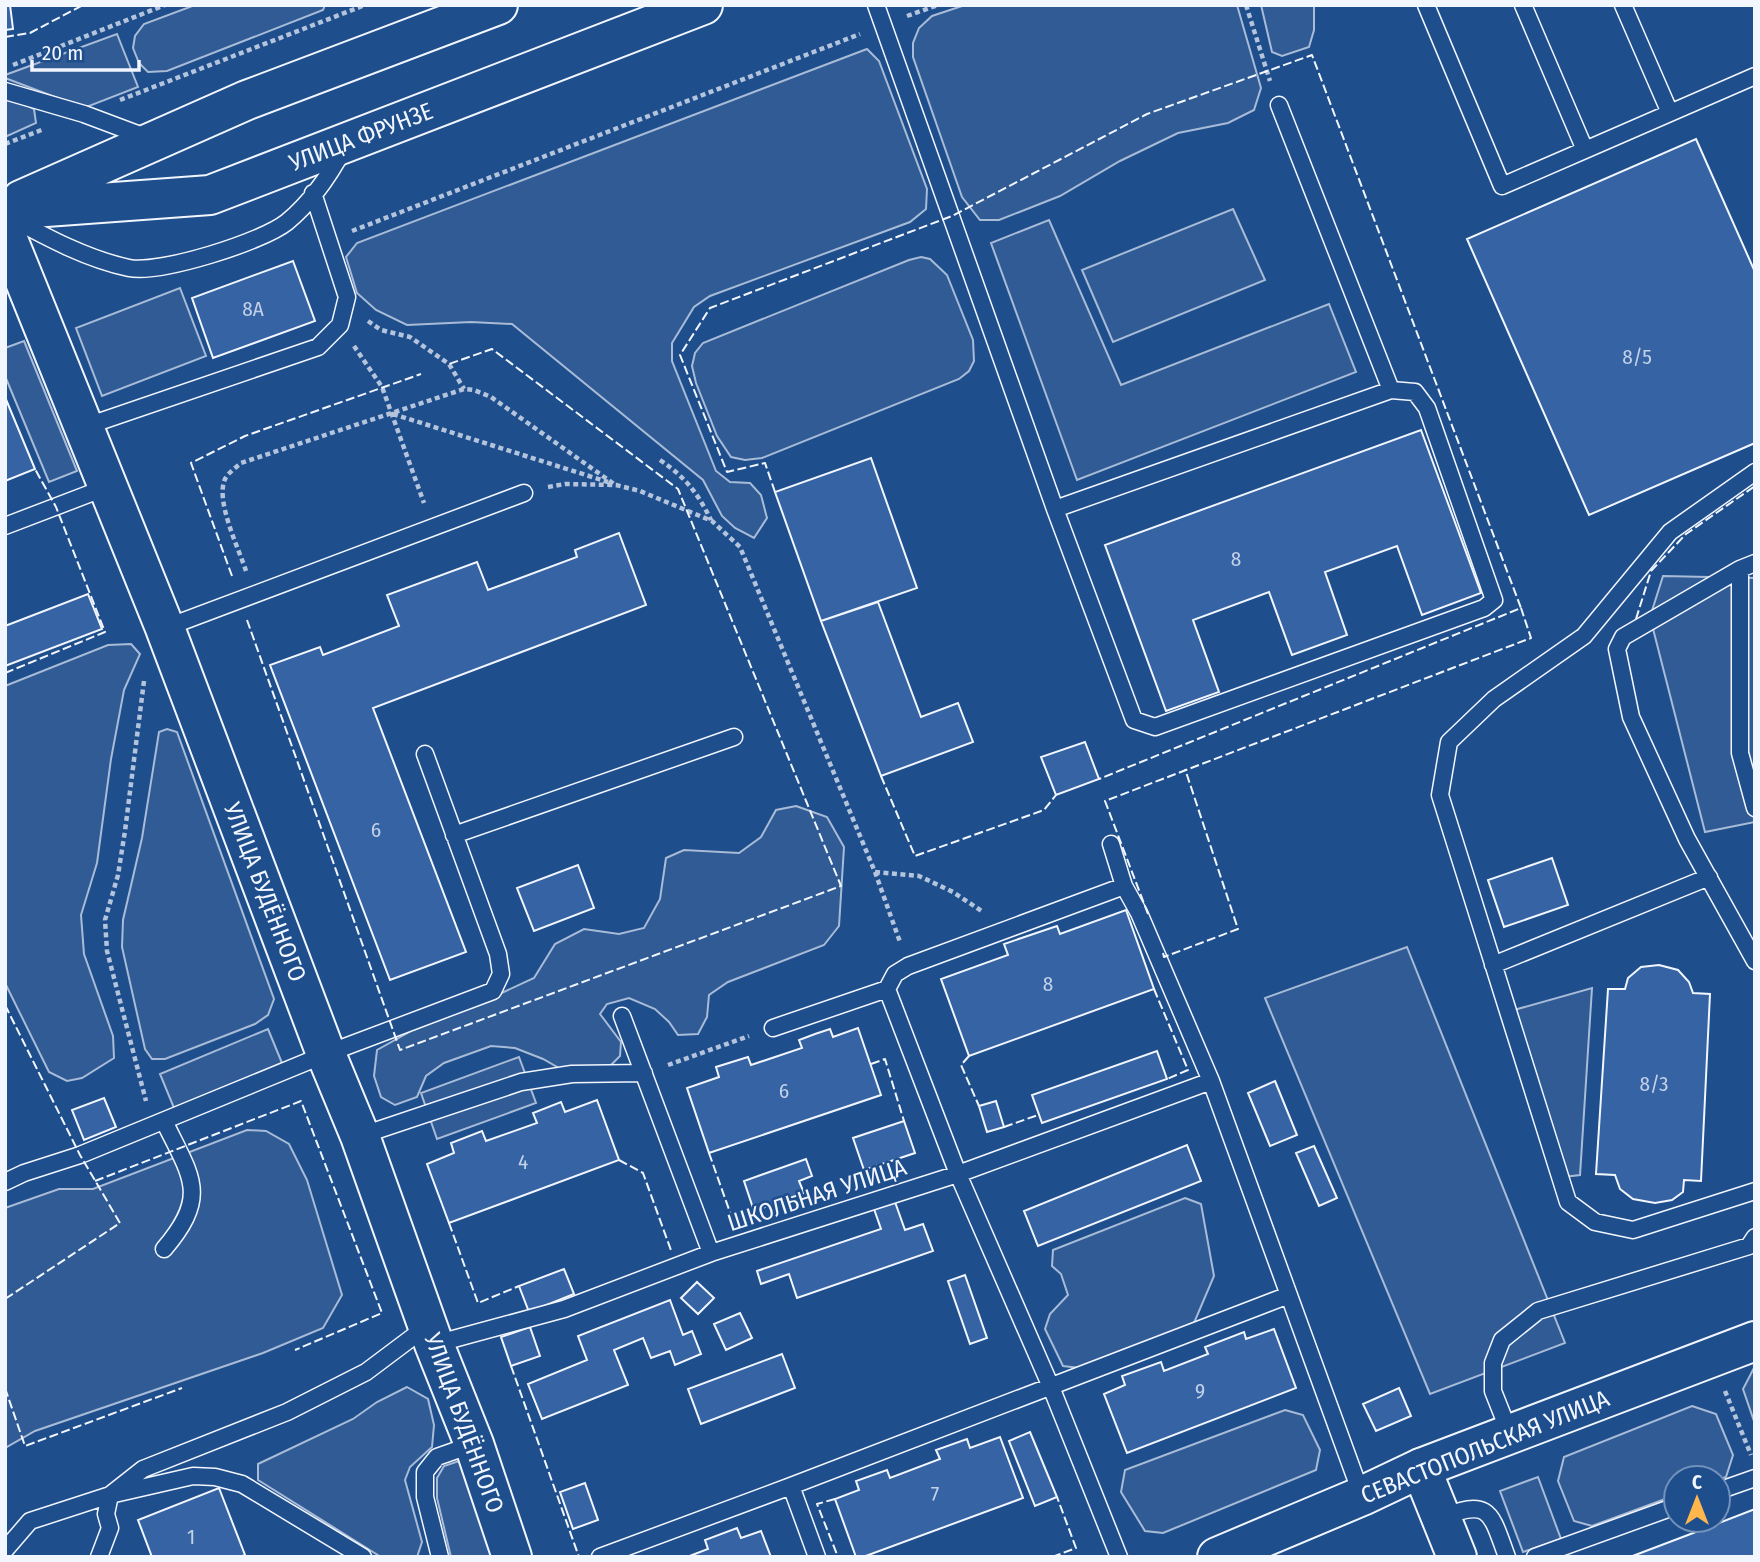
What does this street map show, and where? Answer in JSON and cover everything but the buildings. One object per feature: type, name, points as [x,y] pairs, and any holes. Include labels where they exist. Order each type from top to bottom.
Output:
[{"type":"main road","points":[[5,211],[154,140],[247,100],[498,5]]},
{"type":"main road","name":"УЛИЦА ФРУНЗЕ","points":[[5,211],[210,195],[703,5]]},
{"type":"main road","name":"УЛИЦА БУДЁННОГО","points":[[5,232],[165,628],[326,1054],[360,1136],[431,1335],[474,1444],[512,1557]]},
{"type":"main road","name":"СЕВАСТОПОЛЬСКАЯ УЛИЦА","points":[[1217,1557],[1421,1468],[1755,1341]]},
{"type":"main road","points":[[1421,1468],[1457,1557]]},
{"type":"lane","points":[[876,5],[1055,509],[1135,720],[1155,727],[1485,608],[1494,600],[1427,408],[1415,392],[1391,390],[1055,509]]},
{"type":"lane","points":[[1426,5],[1502,186],[1755,76]]},
{"type":"lane","points":[[1523,5],[1585,150]]},
{"type":"lane","points":[[1623,5],[1670,113]]},
{"type":"lane","points":[[5,91],[83,114],[154,140]]},
{"type":"lane","points":[[1279,105],[1391,390]]},
{"type":"lane","points":[[5,211],[67,248],[131,268],[167,266],[249,241],[286,222],[327,179],[348,141]]},
{"type":"lane","points":[[84,428],[318,347],[340,325],[347,297],[313,193]]},
{"type":"lane","points":[[1755,472],[1670,532],[1584,636],[1494,699],[1449,742],[1440,796],[1569,1202],[1595,1222],[1633,1230],[1755,1191]]},
{"type":"lane","points":[[5,526],[107,486]]},
{"type":"lane","points":[[165,628],[524,493]]},
{"type":"lane","points":[[1747,566],[1740,752],[1755,808]]},
{"type":"lane","points":[[1747,566],[1623,637],[1617,649],[1631,717],[1687,839],[1755,961]]},
{"type":"lane","points":[[454,835],[733,737]]},
{"type":"lane","points":[[5,1182],[80,1155],[326,1054],[493,991],[501,974],[498,954],[425,754]]},
{"type":"lane","points":[[1111,844],[1124,886],[1139,913],[1211,1081],[1362,1496]]},
{"type":"lane","points":[[1493,965],[1709,877]]},
{"type":"lane","points":[[773,1028],[887,989],[895,974],[908,966],[1124,886]]},
{"type":"lane","points":[[887,989],[958,1174],[1051,1387],[1119,1557]]},
{"type":"lane","points":[[622,1016],[711,1253]]},
{"type":"lane","points":[[360,1136],[522,1082],[572,1074],[644,1073]]},
{"type":"lane","name":"ШКОЛЬНАЯ УЛИЦА","points":[[431,1335],[564,1309],[711,1253],[958,1174],[1211,1081]]},
{"type":"lane","points":[[158,1123],[193,1186],[191,1209],[178,1233],[164,1249]]},
{"type":"lane","points":[[1510,1434],[1493,1391],[1493,1363],[1502,1340],[1538,1311],[1749,1246],[1755,1237]]},
{"type":"lane","points":[[600,1557],[1289,1295]]},
{"type":"lane","points":[[99,1557],[110,1528],[106,1514],[110,1495],[143,1469],[287,1412],[431,1335]]},
{"type":"lane","points":[[440,1557],[425,1497],[425,1472],[438,1457],[474,1444]]},
{"type":"lane","points":[[5,1550],[30,1521],[110,1495],[193,1476],[242,1484],[363,1557]]},
{"type":"lane","points":[[1732,1486],[1755,1478]]},
{"type":"lane","points":[[791,1486],[817,1557]]},
{"type":"lane","points":[[1441,1518],[1466,1508],[1478,1509],[1494,1523],[1507,1557]]},
{"type":"lane","points":[[1535,1557],[1662,1511]]},
{"type":"path","points":[[5,67],[165,5]]},
{"type":"path","points":[[1246,5],[1279,105]]},
{"type":"path","points":[[83,114],[361,6]]},
{"type":"path","points":[[329,240],[882,25]]},
{"type":"path","points":[[345,304],[381,330],[411,337],[449,364],[464,389]]},
{"type":"path","points":[[340,325],[382,387],[432,528]]},
{"type":"path","points":[[255,595],[223,502],[225,476],[241,463],[464,389],[491,397],[615,485]]},
{"type":"path","points":[[392,413],[640,491],[712,521]]},
{"type":"path","points":[[660,460],[696,491],[712,521],[740,547],[875,872],[908,966]]},
{"type":"path","points":[[524,493],[565,484],[615,485]]},
{"type":"path","points":[[158,1123],[117,994],[107,951],[105,920],[124,842],[143,683],[152,648],[157,636],[165,628]]},
{"type":"path","points":[[875,872],[919,876],[953,891],[990,918],[999,932]]},
{"type":"path","points":[[644,1073],[773,1028]]},
{"type":"path","points":[[1712,1358],[1755,1465]]},
{"type":"shaded area","points":[[195,5],[325,5],[323,10],[167,71],[148,72],[139,63],[133,48],[135,36],[144,24]]},
{"type":"shaded area","points":[[965,5],[1237,5],[1261,88],[1254,110],[1228,123],[1178,133],[1120,161],[1060,196],[999,220],[980,220],[962,197],[913,57],[913,43],[919,28],[932,16]]},
{"type":"shaded area","points":[[1261,5],[1314,5],[1314,30],[1309,47],[1282,56],[1272,52]]},
{"type":"shaded area","points":[[117,34],[138,87],[84,108],[5,78],[5,75]]},
{"type":"shaded area","points":[[867,49],[879,61],[927,189],[926,209],[910,222],[710,296],[694,307],[672,343],[672,361],[716,471],[730,482],[750,483],[761,495],[767,518],[754,538],[735,528],[722,516],[703,480],[512,324],[471,322],[407,325],[376,310],[357,293],[346,257],[357,243]]},
{"type":"shaded area","points":[[5,99],[34,109],[36,123],[5,137]]},
{"type":"shaded area","points":[[1233,209],[1265,280],[1113,342],[1082,270]]},
{"type":"shaded area","points":[[1049,220],[1121,385],[1329,304],[1356,372],[1077,480],[991,243]]},
{"type":"shaded area","points":[[921,257],[930,259],[947,275],[973,340],[974,361],[969,371],[959,379],[762,458],[745,460],[731,457],[717,436],[696,383],[692,366],[695,353],[703,343]]},
{"type":"shaded area","points":[[180,288],[206,356],[102,396],[76,328]]},
{"type":"shaded area","points":[[24,341],[77,471],[49,482],[5,376],[5,348]]},
{"type":"shaded area","points":[[1663,576],[1755,578],[1755,822],[1705,832],[1650,617]]},
{"type":"shaded area","points":[[131,644],[140,654],[124,690],[111,759],[97,863],[81,915],[84,954],[113,1036],[114,1058],[82,1078],[67,1081],[49,1072],[5,983],[5,686],[108,645]]},
{"type":"shaded area","points":[[167,729],[177,732],[274,999],[268,1015],[255,1024],[165,1059],[152,1059],[145,1049],[122,947],[123,920],[142,838],[159,732]]},
{"type":"shaded area","points":[[796,806],[827,817],[844,847],[839,926],[824,945],[728,982],[709,995],[707,1017],[698,1034],[678,1035],[655,1009],[629,998],[607,1004],[600,1014],[621,1042],[620,1056],[610,1066],[559,1068],[515,1048],[491,1046],[444,1063],[426,1076],[417,1097],[395,1105],[381,1097],[374,1076],[377,1050],[413,1030],[534,978],[555,944],[584,929],[619,934],[644,928],[660,899],[666,858],[684,850],[739,853],[761,837],[776,810]]},
{"type":"shaded area","points":[[1407,947],[1565,1343],[1430,1394],[1265,998]]},
{"type":"shaded area","points":[[1592,988],[1580,1175],[1564,1177],[1514,1010]]},
{"type":"shaded area","points":[[268,1029],[282,1063],[174,1108],[160,1074]]},
{"type":"shaded area","points":[[519,1057],[536,1103],[437,1139],[421,1093]]},
{"type":"shaded area","points":[[247,1130],[266,1131],[289,1144],[307,1180],[342,1295],[323,1328],[263,1353],[35,1431],[5,1448],[5,1208],[59,1189],[93,1189]]},
{"type":"shaded area","points":[[1185,1198],[1201,1204],[1214,1276],[1194,1323],[1080,1368],[1063,1366],[1045,1329],[1050,1314],[1068,1295],[1061,1274],[1052,1266],[1053,1250]]},
{"type":"shaded area","points":[[1755,1366],[1755,1424],[1743,1389]]},
{"type":"shaded area","points":[[407,1387],[428,1399],[434,1425],[432,1447],[410,1467],[405,1480],[422,1542],[417,1557],[381,1557],[258,1480],[258,1464],[353,1419],[377,1402]]},
{"type":"shaded area","points":[[1692,1406],[1716,1414],[1733,1455],[1730,1464],[1662,1464],[1662,1500],[1592,1526],[1574,1521],[1558,1481],[1564,1457]]},
{"type":"shaded area","points":[[1285,1410],[1303,1415],[1320,1450],[1316,1470],[1163,1533],[1145,1531],[1121,1492],[1125,1470]]},
{"type":"shaded area","points":[[465,1459],[505,1557],[451,1557],[437,1498],[437,1478],[444,1466]]},
{"type":"shaded area","points":[[1538,1477],[1561,1539],[1523,1552],[1500,1491]]},
{"type":"fence","points":[[5,37],[30,33],[83,5]]},
{"type":"fence","points":[[775,492],[765,463],[727,472],[680,355],[710,308],[952,216],[1147,114],[1312,55],[1521,608],[1099,779]]},
{"type":"fence","points":[[247,620],[400,1050],[841,886],[678,489],[492,349],[449,364]]},
{"type":"fence","points":[[232,576],[191,463],[245,436],[421,374]]},
{"type":"fence","points":[[5,673],[105,632],[56,507],[35,469]]},
{"type":"fence","points":[[1636,619],[1651,571],[1686,534],[1755,486]]},
{"type":"fence","points":[[1148,914],[1105,801],[1531,638],[1521,608]]},
{"type":"fence","points":[[1163,953],[1164,957],[1238,929],[1185,769]]},
{"type":"fence","points":[[881,776],[915,856],[1044,810],[1056,795]]},
{"type":"fence","points":[[1154,989],[1188,1070],[1167,1079]]},
{"type":"fence","points":[[5,1005],[80,1155],[120,1223],[5,1299]]},
{"type":"fence","points":[[969,1056],[961,1065],[979,1106]]},
{"type":"fence","points":[[871,1064],[885,1059],[904,1121]]},
{"type":"fence","points":[[95,1181],[301,1101],[382,1313],[295,1350]]},
{"type":"fence","points":[[1004,1127],[1038,1115]]},
{"type":"fence","points":[[709,1153],[732,1218],[754,1211]]},
{"type":"fence","points":[[619,1160],[643,1173],[672,1253]]},
{"type":"fence","points":[[449,1223],[478,1303],[519,1286]]},
{"type":"fence","points":[[511,1366],[579,1557]]},
{"type":"fence","points":[[5,1388],[25,1446],[182,1388]]},
{"type":"fence","points":[[1052,1557],[1076,1548],[1057,1497]]},
{"type":"fence","points":[[835,1499],[817,1504],[838,1557]]}]
